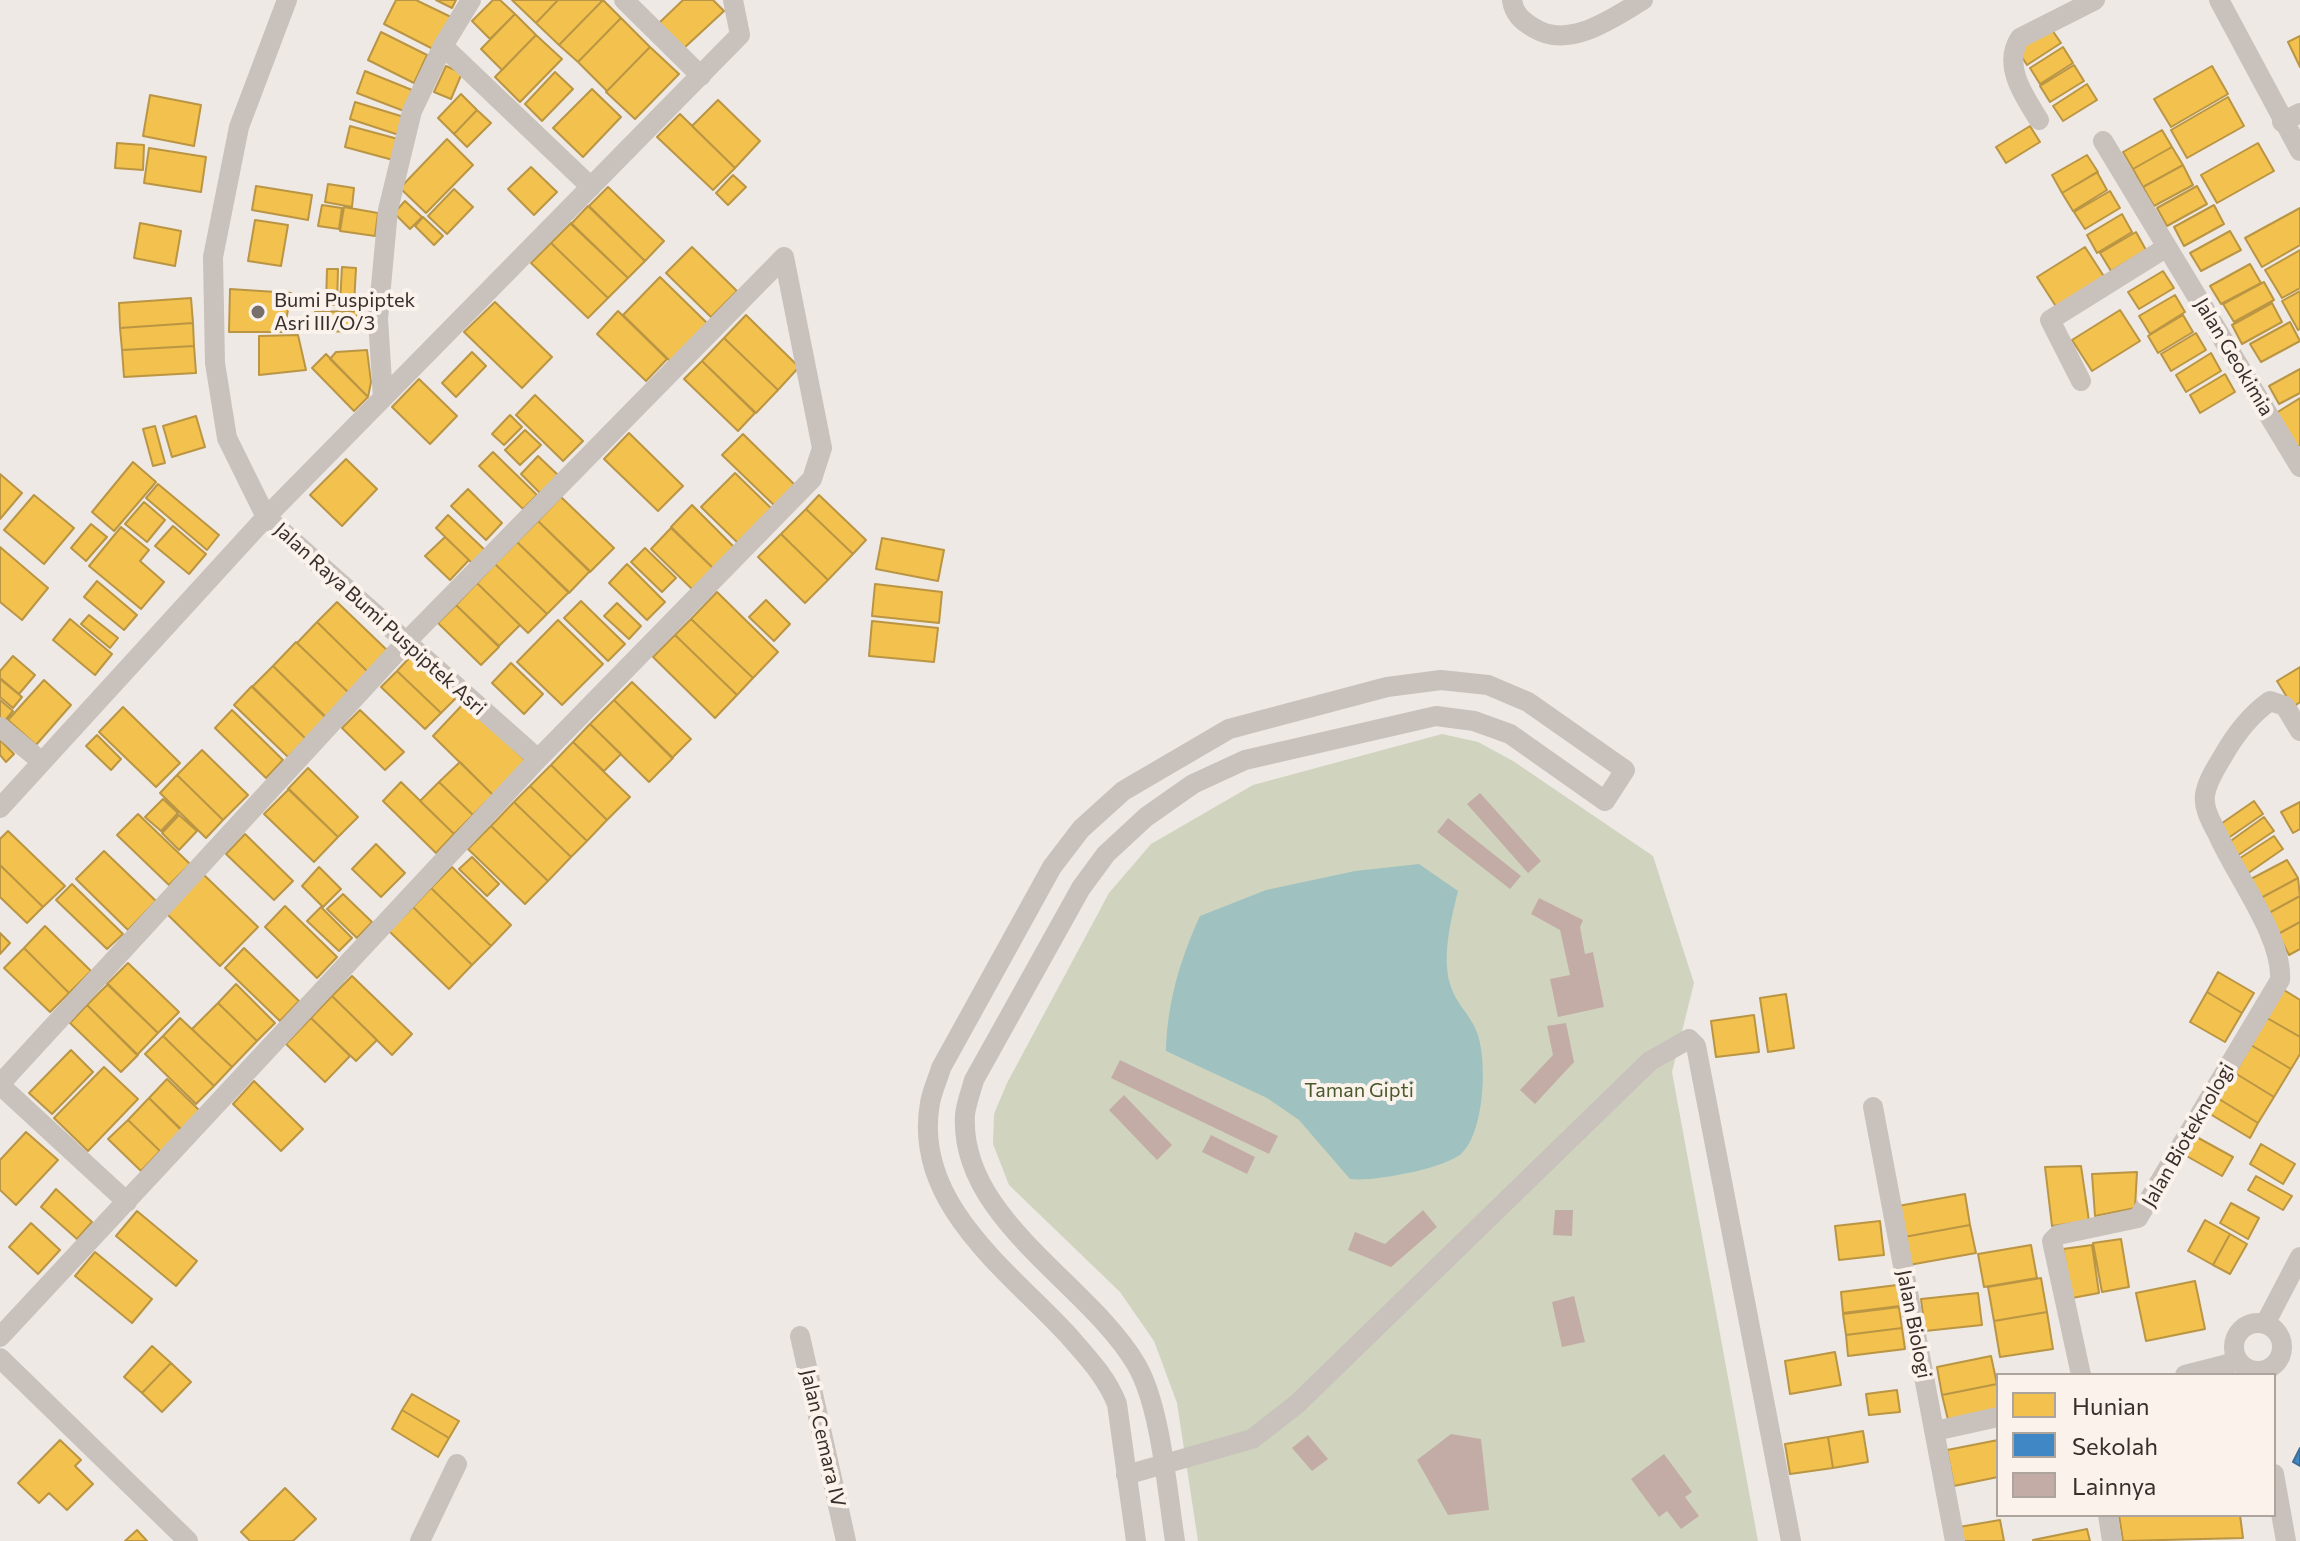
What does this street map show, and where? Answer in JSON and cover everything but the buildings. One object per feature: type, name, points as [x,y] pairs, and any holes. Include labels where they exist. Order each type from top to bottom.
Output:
[{"type":"street","name":"Jalan Raya Bumi Puspiptek Asri","points":[[287,0],[239,127],[213,257],[215,363],[227,438],[266,517],[538,759]]},
{"type":"street","points":[[383,398],[378,319],[388,210],[412,111],[443,46],[471,0]]},
{"type":"street","points":[[624,0],[701,76]]},
{"type":"street","points":[[0,808],[266,517],[740,35],[733,0]]},
{"type":"street","points":[[1512,0],[1520,20],[1539,32],[1565,35],[1604,23],[1643,0]]},
{"type":"street","points":[[2039,120],[2022,93],[2012,64],[2014,45],[2020,38],[2095,0]]},
{"type":"street","points":[[2219,0],[2291,118],[2300,151]]},
{"type":"street","points":[[443,46],[591,187]]},
{"type":"street","name":"Jalan Geokimia","points":[[2103,141],[2300,467]]},
{"type":"street","points":[[2081,381],[2050,320],[2167,247]]},
{"type":"street","points":[[0,1337],[127,1202],[538,759],[812,479],[822,448],[784,257],[406,642],[0,1084],[127,1202]]},
{"type":"street","points":[[1136,1541],[1117,1404],[1110,1386],[1055,1321],[960,1222],[937,1183],[928,1142],[930,1103],[941,1068],[1052,867],[1081,829],[1123,791],[1174,759],[1229,729],[1387,687],[1441,680],[1476,684],[1528,702],[1625,770],[1605,801],[1510,734],[1474,721],[1436,716],[1245,760],[1193,784],[1146,817],[1106,854],[1081,888],[974,1080],[965,1114],[967,1143],[986,1197],[1118,1338],[1147,1384],[1175,1541]]},
{"type":"street","name":"Jalan Bioteknologi","points":[[2081,1373],[2053,1238],[2132,1222],[2145,1210],[2280,980],[2280,957],[2224,850],[2206,810],[2205,795],[2212,774],[2256,711],[2270,701],[2285,706],[2300,731]]},
{"type":"street","points":[[0,727],[42,762]]},
{"type":"street","points":[[1126,1475],[1252,1439],[1297,1404],[1650,1061],[1689,1039],[1696,1046],[1791,1541]]},
{"type":"street","name":"Jalan Biologi","points":[[1873,1107],[1955,1541]]},
{"type":"street","points":[[2265,1324],[2300,1257]]},
{"type":"street","points":[[2193,1373],[2236,1362],[2256,1373],[2270,1368],[2279,1358],[2282,1344],[2276,1331],[2265,1324],[2248,1324],[2236,1335],[2236,1362]]},
{"type":"street","name":"Jalan Cemara IV","points":[[800,1336],[846,1541]]},
{"type":"street","points":[[0,1358],[188,1541]]},
{"type":"street","points":[[1935,1431],[1996,1417]]},
{"type":"street","points":[[420,1541],[457,1464]]},
{"type":"street","points":[[2276,1485],[2286,1541]]},
{"type":"street","points":[[2108,1517],[2112,1541]]},
{"type":"green space","name":"Taman Gipti","points":[[1442,734],[1478,742],[1513,761],[1653,856],[1694,983],[1672,1072],[1758,1541],[1198,1541],[1177,1403],[1154,1341],[1120,1292],[1009,1185],[993,1144],[994,1114],[1007,1083],[1109,893],[1151,844],[1253,785]]},
{"type":"water","points":[[1419,864],[1458,891],[1448,939],[1448,976],[1453,993],[1480,1042],[1483,1075],[1480,1112],[1470,1143],[1453,1159],[1408,1173],[1350,1179],[1299,1120],[1267,1098],[1166,1051],[1172,999],[1186,949],[1200,916],[1266,890],[1355,871]]},
{"type":"place","name":"Bumi Puspiptek Asri III/O/3","points":[[258,312]]}]
